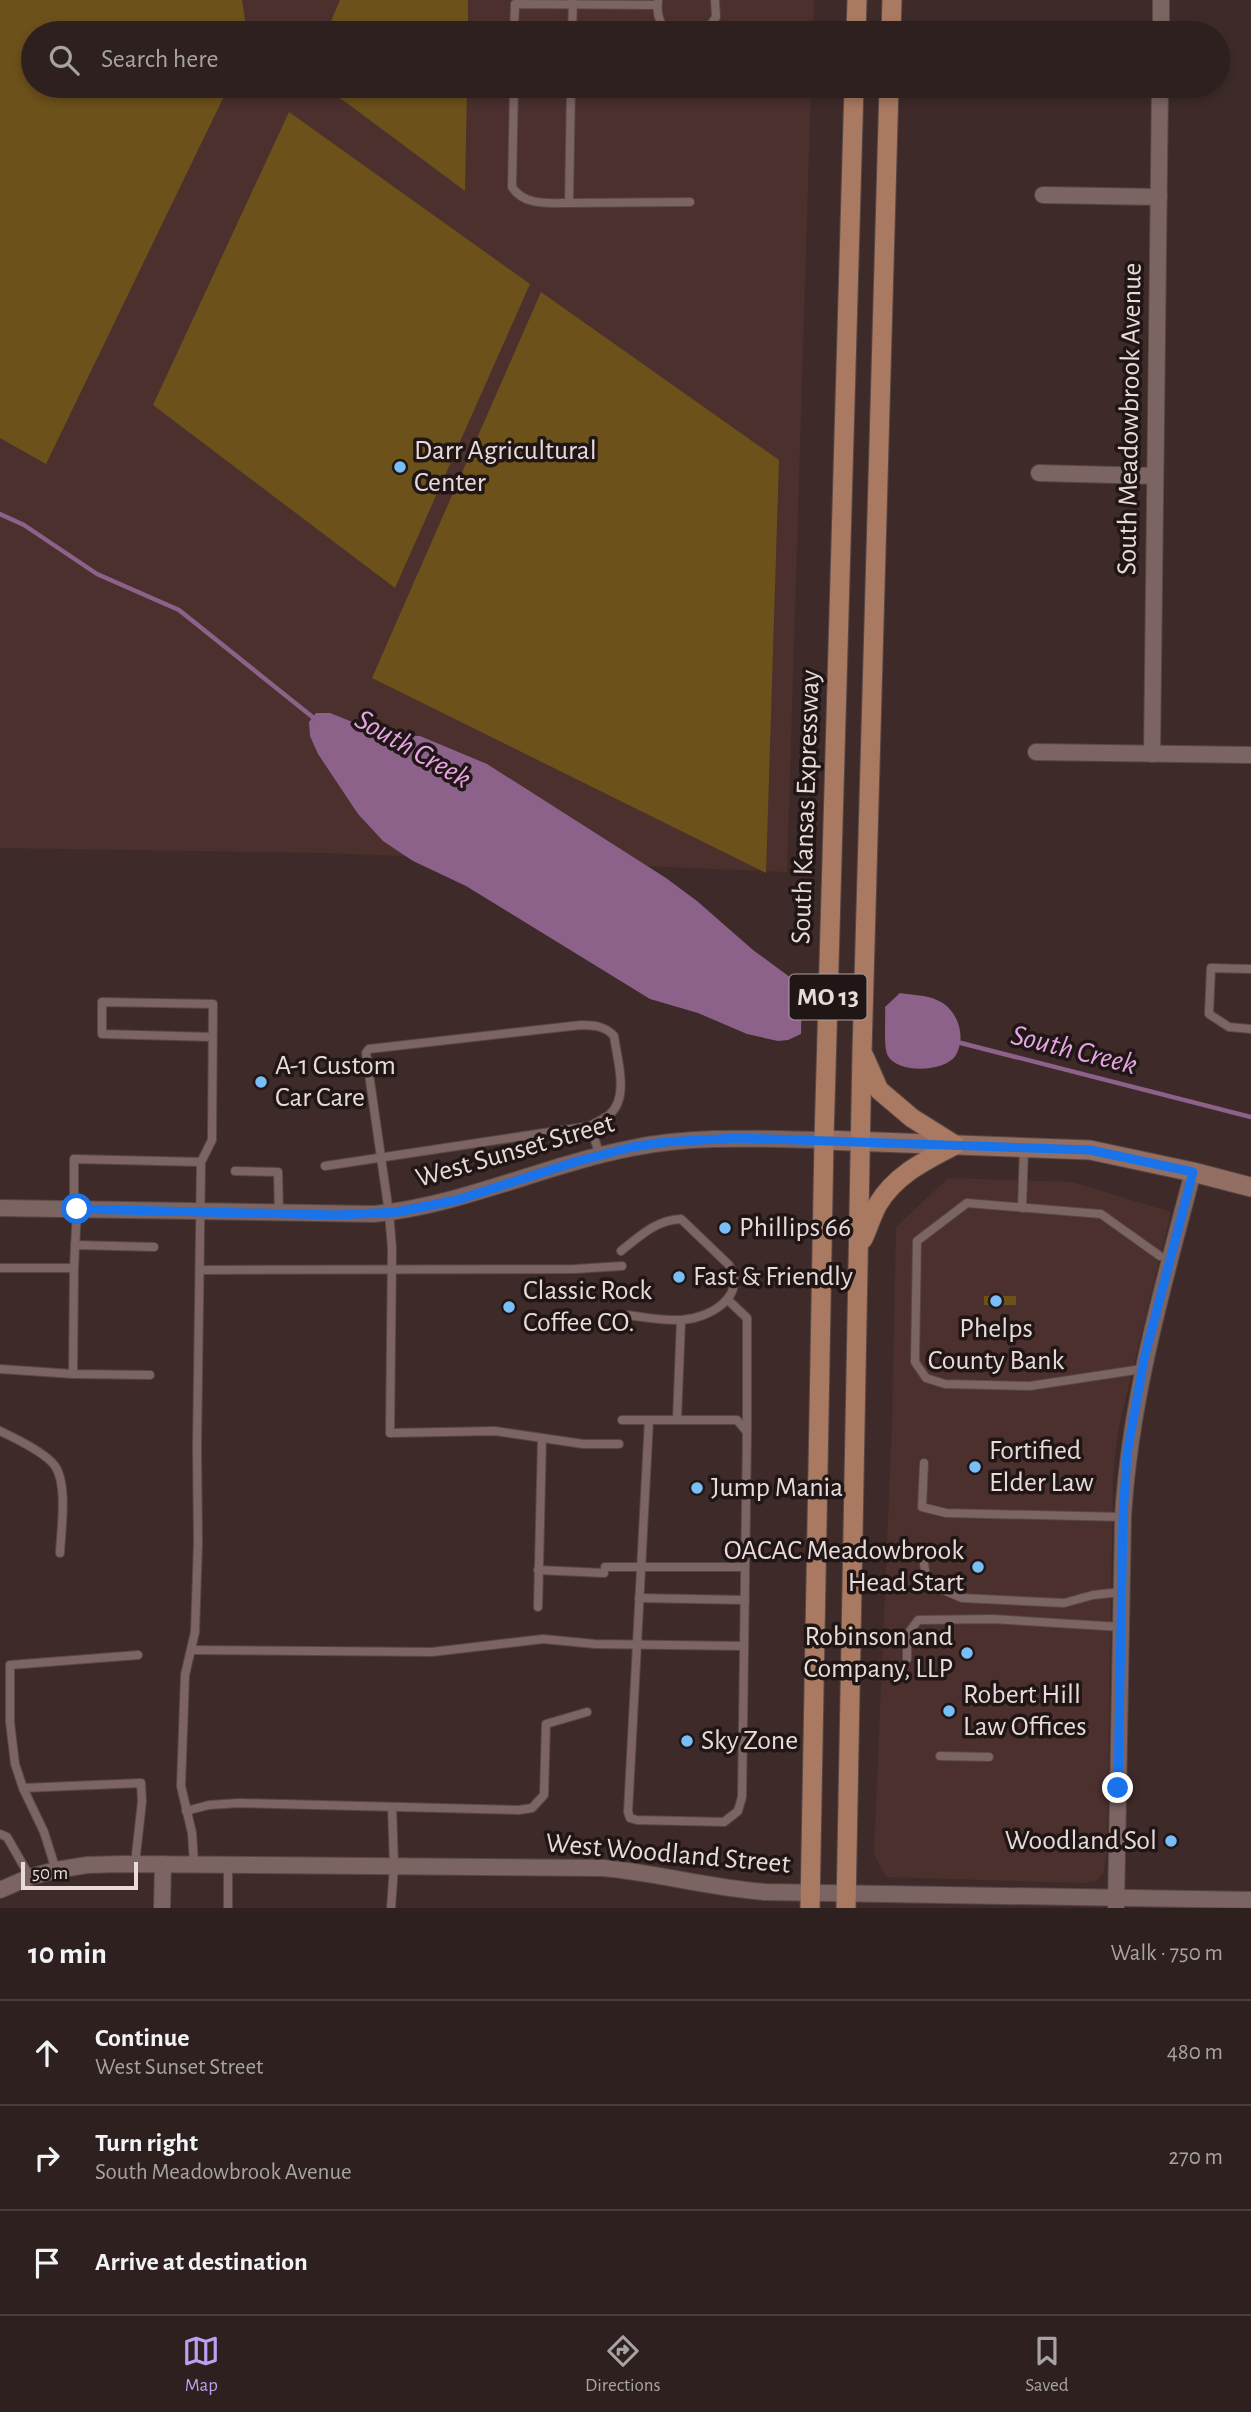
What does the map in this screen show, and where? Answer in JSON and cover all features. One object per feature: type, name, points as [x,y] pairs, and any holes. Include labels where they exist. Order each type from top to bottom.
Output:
[{"type":"main road","points":[[856,21],[857,0]]},
{"type":"main road","points":[[891,21],[892,0]]},
{"type":"main road","name":"South Kansas Expressway","points":[[811,1900],[824,1140],[854,98]]},
{"type":"main road","name":"MO 13","points":[[846,1901],[862,1052],[889,98]]},
{"type":"main road","points":[[862,1052],[879,1090],[912,1118],[955,1145]]},
{"type":"main road","name":"West Sunset Street","points":[[824,1140],[1090,1150],[1251,1187]]},
{"type":"main road","points":[[858,1252],[877,1205],[897,1179],[909,1169],[955,1145]]},
{"type":"street","points":[[1161,0],[1161,21]]},
{"type":"street","name":"South Meadowbrook Avenue","points":[[1152,754],[1160,98]]},
{"type":"street","points":[[1044,195],[1159,197]]},
{"type":"street","points":[[1039,473],[1155,476]]},
{"type":"street","points":[[1036,752],[1251,755]]},
{"type":"street","name":"West Sunset Street","points":[[0,1208],[336,1215],[389,1213],[457,1200],[632,1147],[697,1140],[824,1140]]},
{"type":"street","points":[[1116,1903],[1121,1592],[1127,1454],[1142,1369],[1193,1172]]},
{"type":"street","points":[[162,1908],[163,1864]]},
{"type":"street","name":"West Woodland Street","points":[[0,1890],[30,1877],[87,1865],[228,1864],[603,1868],[663,1875],[737,1890],[811,1900],[1116,1903],[1251,1900]]},
{"type":"lane","points":[[713,21],[716,17],[715,0]]},
{"type":"lane","points":[[572,21],[573,2]]},
{"type":"lane","points":[[514,21],[515,4],[573,2],[658,3],[657,15],[660,21]]},
{"type":"lane","points":[[514,98],[512,187],[526,200],[569,203],[690,202]]},
{"type":"lane","points":[[569,203],[571,98]]},
{"type":"lane","points":[[1251,969],[1211,968],[1209,1014],[1229,1027],[1251,1029]]},
{"type":"lane","points":[[194,1864],[192,1833],[181,1786],[185,1675],[195,1632],[201,1162],[212,1140],[213,1004],[102,1002],[102,1034],[212,1037]]},
{"type":"lane","points":[[325,1166],[380,1158],[590,1126],[610,1115],[618,1105],[621,1095],[614,1036],[609,1030],[581,1025],[369,1049],[366,1053],[366,1066],[380,1158],[389,1213],[392,1269],[390,1433],[495,1431],[583,1444],[619,1444]]},
{"type":"lane","points":[[590,1126],[600,1155]]},
{"type":"lane","points":[[1023,1208],[1024,1147]]},
{"type":"lane","points":[[73,1374],[76,1209],[74,1159],[201,1162]]},
{"type":"lane","points":[[235,1171],[278,1172],[279,1214]]},
{"type":"lane","points":[[1142,1369],[1030,1386],[945,1384],[926,1378],[915,1362],[917,1241],[967,1203],[1101,1214],[1160,1256]]},
{"type":"lane","points":[[621,1251],[658,1223],[681,1219],[729,1265],[735,1275],[735,1288],[727,1300],[698,1317],[681,1320],[626,1315]]},
{"type":"lane","points":[[75,1245],[154,1247]]},
{"type":"lane","points":[[200,1270],[575,1269],[622,1266]]},
{"type":"lane","points":[[0,1268],[74,1268]]},
{"type":"lane","points":[[649,1420],[628,1812],[630,1818],[637,1820],[724,1822],[738,1811],[742,1797],[747,1432],[747,1318],[727,1300]]},
{"type":"lane","points":[[677,1420],[681,1320]]},
{"type":"lane","points":[[0,1368],[73,1374],[150,1375]]},
{"type":"lane","points":[[622,1420],[737,1420],[747,1432]]},
{"type":"lane","points":[[0,1431],[18,1439],[54,1463],[60,1474],[60,1553]]},
{"type":"lane","points":[[538,1607],[542,1438]]},
{"type":"lane","points":[[924,1463],[922,1507],[946,1513],[1123,1517]]},
{"type":"lane","points":[[924,1564],[926,1576],[936,1587],[962,1598],[1064,1603],[1093,1595],[1121,1592]]},
{"type":"lane","points":[[538,1570],[746,1567]]},
{"type":"lane","points":[[639,1598],[745,1600]]},
{"type":"lane","points":[[907,1659],[907,1635],[918,1620],[992,1619],[1121,1627]]},
{"type":"lane","points":[[191,1650],[432,1652],[543,1639],[595,1644],[744,1646]]},
{"type":"lane","points":[[57,1870],[15,1764],[10,1722],[10,1665],[138,1654]]},
{"type":"lane","points":[[186,1811],[208,1805],[239,1803],[519,1810],[532,1808],[544,1795],[545,1724],[587,1712]]},
{"type":"lane","points":[[940,1756],[989,1756]]},
{"type":"lane","points":[[23,1788],[141,1783],[142,1801],[135,1864]]},
{"type":"lane","points":[[391,1908],[394,1866],[392,1807]]},
{"type":"lane","points":[[0,1834],[7,1838],[30,1877]]},
{"type":"lane","points":[[228,1864],[228,1908]]},
{"type":"shaded area","name":"Darr Agricultural Center","points":[[0,0],[814,0],[813,21],[21,21],[21,98],[811,98],[787,872],[327,853],[0,848]]},
{"type":"shaded area","points":[[0,0],[242,0],[245,21],[21,21],[21,98],[223,98],[46,464],[0,438]]},
{"type":"shaded area","points":[[340,0],[468,0],[468,21],[331,21]]},
{"type":"shaded area","points":[[340,98],[467,98],[465,191]]},
{"type":"shaded area","points":[[289,112],[530,284],[395,588],[153,405]]},
{"type":"shaded area","points":[[541,292],[779,460],[766,873],[372,678]]},
{"type":"shaded area","points":[[948,1178],[1072,1182],[1171,1212],[1118,1430],[1113,1475],[1107,1854],[1103,1874],[1096,1881],[1085,1883],[886,1877],[874,1854],[892,1426],[896,1227]]},
{"type":"shaded area","points":[[984,1296],[1016,1296],[1016,1305],[984,1305]]},
{"type":"water","points":[[316,713],[330,713],[392,735],[420,736],[487,764],[666,878],[753,950],[802,986],[801,1034],[778,1041],[747,1034],[698,1013],[650,999],[466,886],[413,861],[383,841],[358,814],[318,754],[310,736],[309,722]]},
{"type":"water","points":[[900,993],[933,998],[950,1009],[960,1031],[959,1048],[951,1061],[922,1069],[901,1066],[888,1056],[885,1007]]},
{"type":"waterway","name":"South Creek","points":[[0,514],[24,525],[97,574],[179,610],[315,719]]},
{"type":"waterway","name":"South Creek","points":[[957,1042],[1251,1117]]},
{"type":"place","name":"Darr Agricultural Center","points":[[400,467]]},
{"type":"place","name":"A-1 Custom Car Care","points":[[261,1082]]},
{"type":"place","name":"Phillips 66","points":[[725,1228]]},
{"type":"place","name":"Fast & Friendly","points":[[679,1277]]},
{"type":"place","name":"Phelps County Bank","points":[[996,1301]]},
{"type":"place","name":"Classic Rock Coffee CO.","points":[[509,1307]]},
{"type":"place","name":"Fortified Elder Law","points":[[975,1467]]},
{"type":"place","name":"Jump Mania","points":[[697,1488]]},
{"type":"place","name":"OACAC Meadowbrook Head Start","points":[[978,1567]]},
{"type":"place","name":"Robinson and Company, LLP","points":[[967,1653]]},
{"type":"place","name":"Robert Hill Law Offices","points":[[949,1711]]},
{"type":"place","name":"Sky Zone","points":[[687,1741]]},
{"type":"place","name":"Woodland Sol","points":[[1171,1841]]},
{"type":"route","points":[[77,1209],[336,1215],[397,1212],[457,1200],[575,1162],[632,1147],[665,1142],[737,1138],[1090,1150],[1193,1172],[1144,1359],[1127,1454],[1123,1517],[1118,1788]]}]
